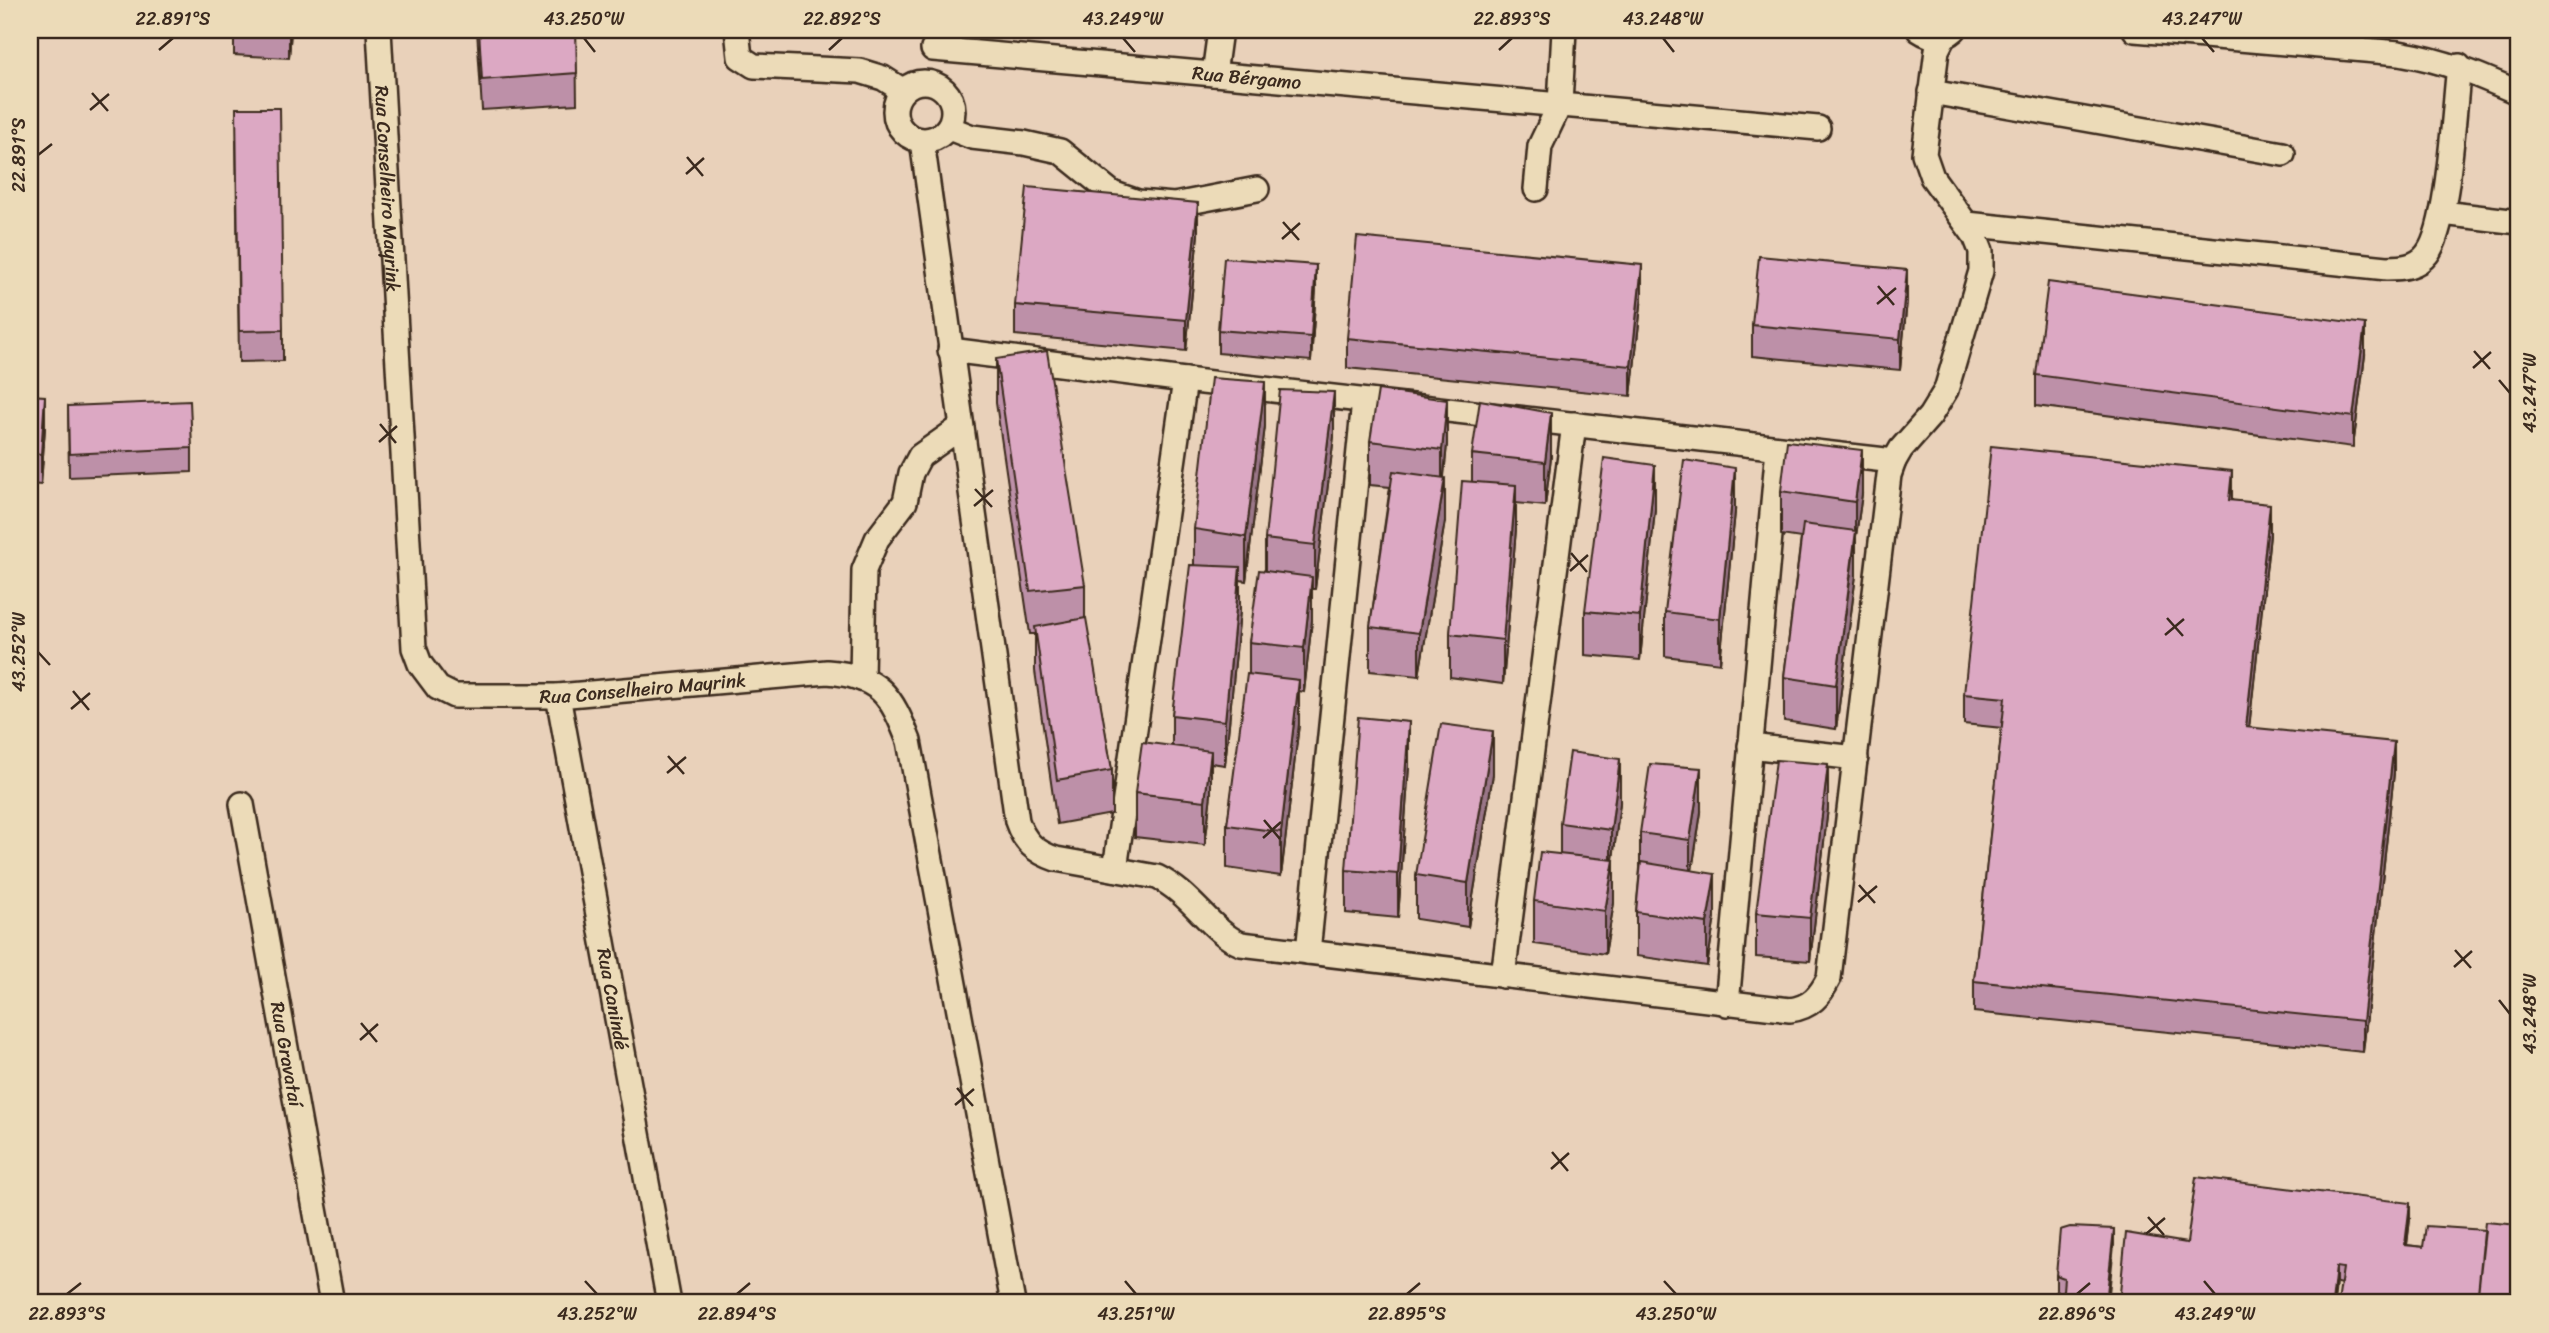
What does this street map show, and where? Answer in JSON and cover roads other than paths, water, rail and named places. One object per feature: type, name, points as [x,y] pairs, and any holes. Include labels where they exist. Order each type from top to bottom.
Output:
[{"type":"street","name":"Rua Conselheiro Mayrink","points":[[379,30],[414,648],[420,664],[438,688],[454,696],[558,696],[827,672],[849,674],[875,684],[896,707],[909,741],[1013,1303]]},
{"type":"street","points":[[737,30],[740,58],[754,66],[860,71],[883,78],[902,90]]},
{"type":"street","points":[[1214,74],[1220,30]]},
{"type":"street","points":[[1536,189],[1540,146],[1560,104],[1564,30]]},
{"type":"street","points":[[2135,30],[2399,53],[2459,66],[2519,93]]},
{"type":"street","points":[[922,141],[1017,821],[1029,844],[1042,854],[1157,877],[1172,884],[1231,940],[1241,944],[1790,1010],[1802,1008],[1815,1001],[1829,978],[1889,475],[1894,461],[1930,416],[1946,390],[1953,374],[1981,271],[1979,244],[1927,167],[1924,139],[1937,36]]},
{"type":"street","points":[[928,81],[934,39]]},
{"type":"street","name":"Rua Bérgamo","points":[[934,39],[1214,74],[1818,128]]},
{"type":"street","points":[[1968,224],[2387,268],[2412,266],[2426,256],[2435,240],[2442,213],[2459,66]]},
{"type":"street","points":[[928,81],[942,87],[952,98],[954,113],[949,128],[937,138],[922,141],[909,137],[899,128],[894,115],[902,90],[914,83],[928,81]]},
{"type":"street","points":[[1931,92],[2283,154]]},
{"type":"street","points":[[949,128],[972,137],[1024,143],[1060,151],[1112,193],[1138,202],[1174,205],[1257,189]]},
{"type":"street","points":[[2442,213],[2519,222]]},
{"type":"street","points":[[950,350],[1185,380],[1894,461]]},
{"type":"street","points":[[1115,869],[1185,380]]},
{"type":"street","points":[[1308,952],[1364,401]]},
{"type":"street","points":[[1503,976],[1574,425]]},
{"type":"street","points":[[862,679],[864,570],[877,539],[905,502],[911,473],[920,456],[961,427]]},
{"type":"street","points":[[1727,1004],[1777,448]]},
{"type":"street","name":"Rua Canindé","points":[[558,696],[664,1300]]},
{"type":"street","points":[[1751,746],[1856,758]]},
{"type":"street","name":"Rua Gravataí","points":[[242,804],[332,1303]]}]
